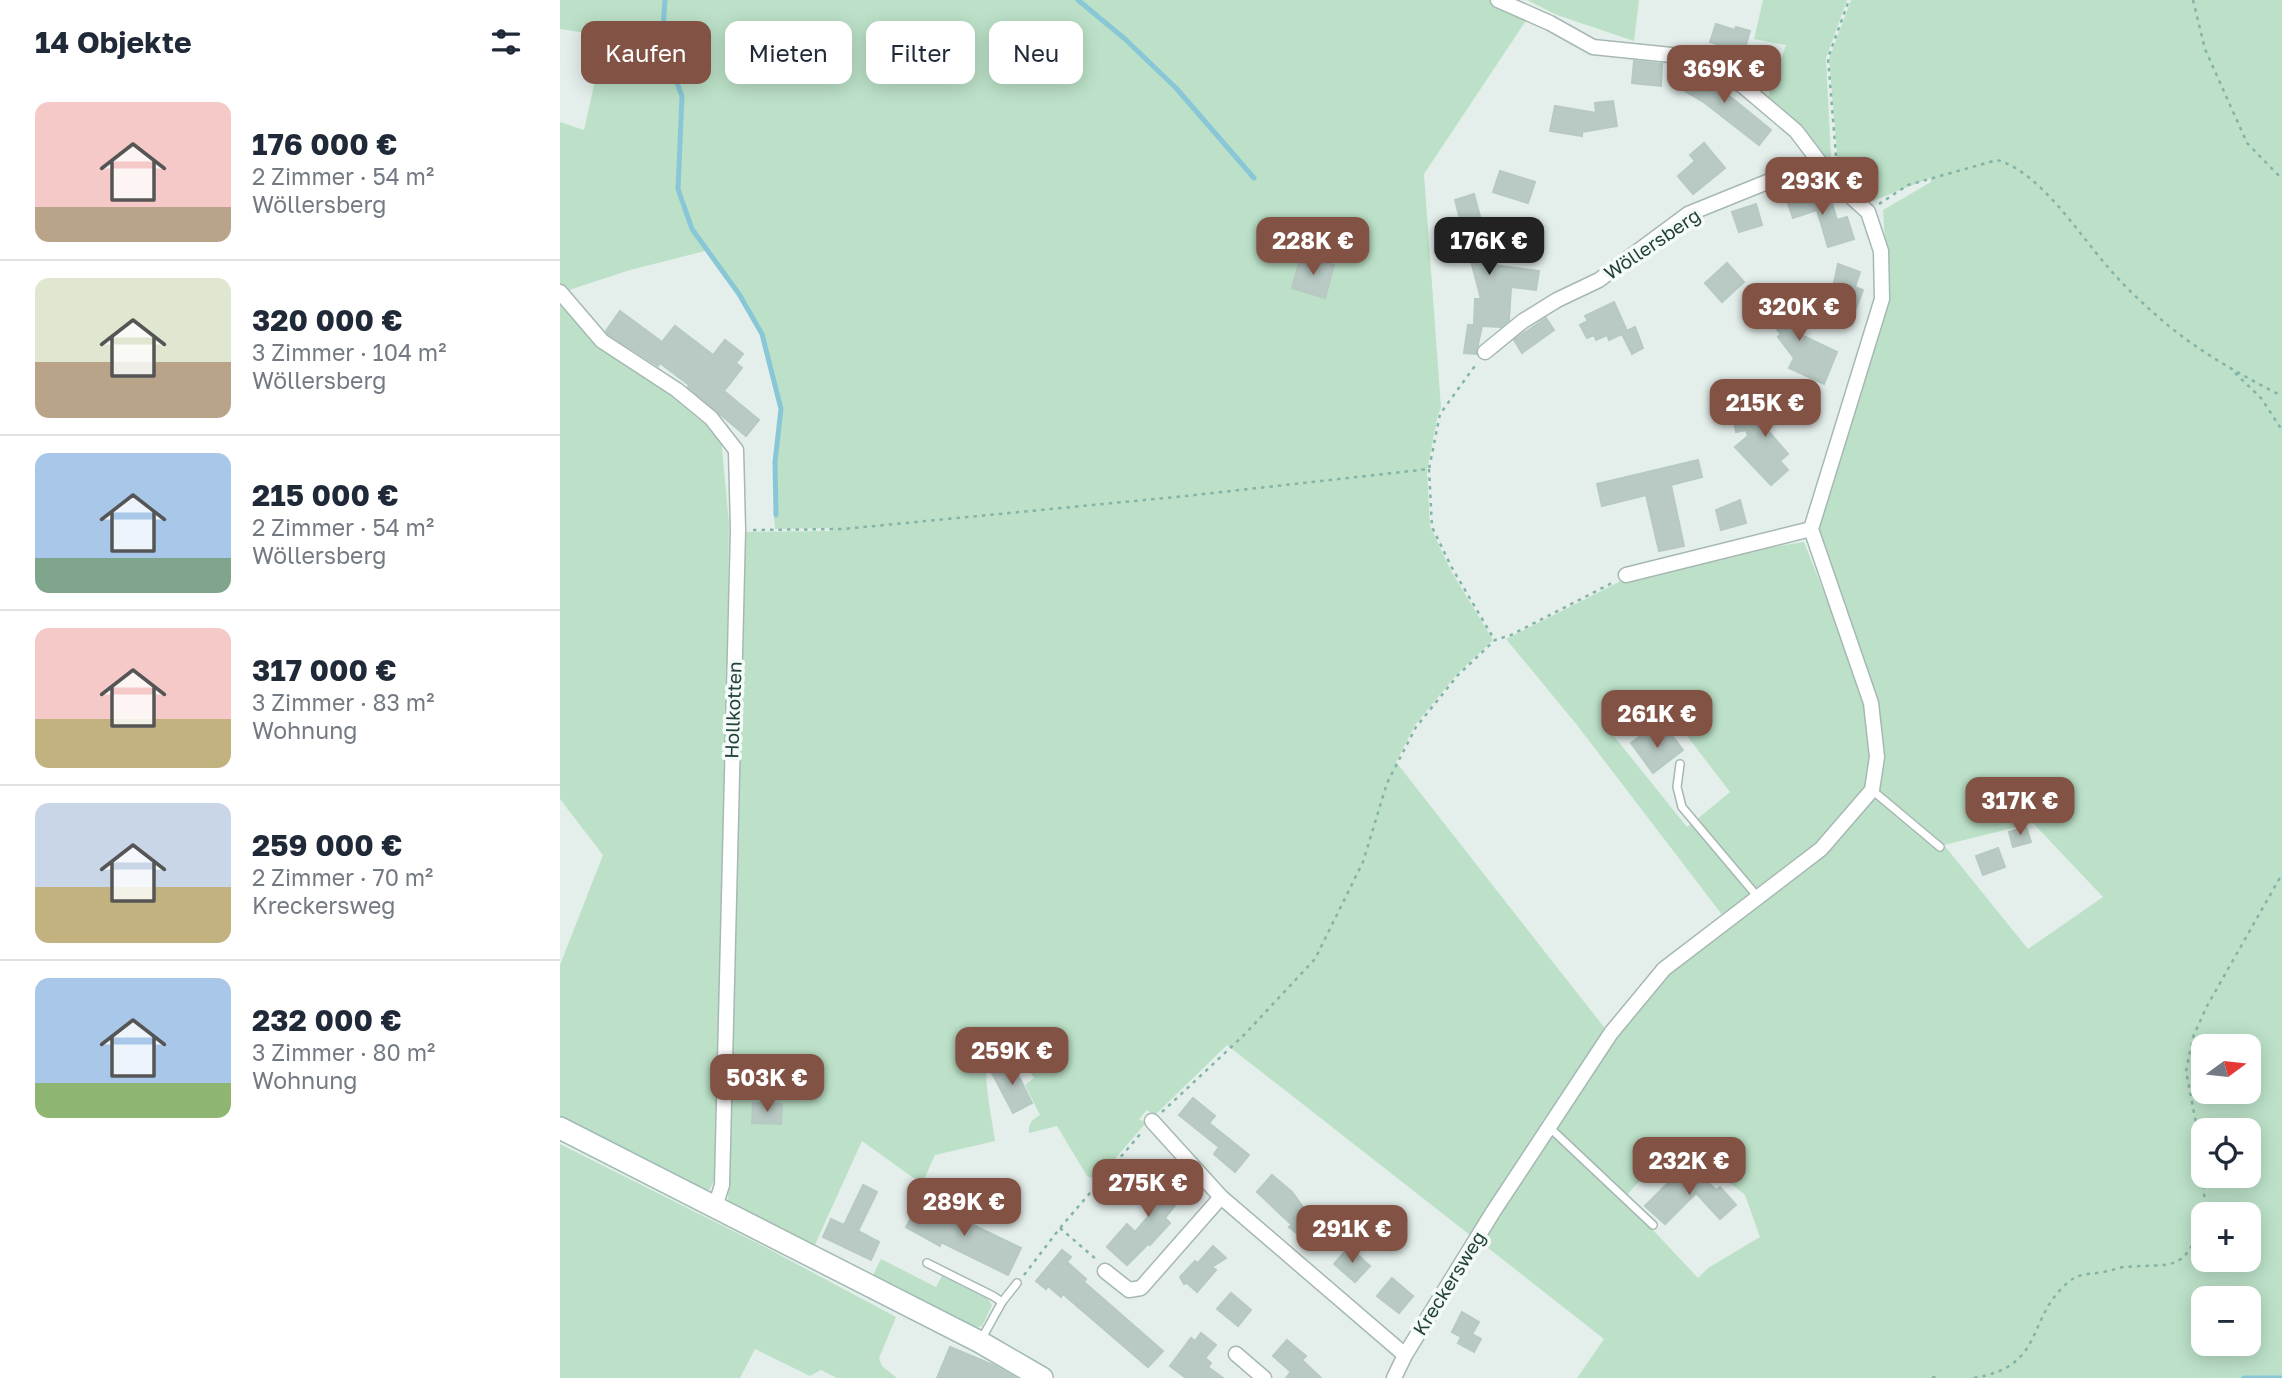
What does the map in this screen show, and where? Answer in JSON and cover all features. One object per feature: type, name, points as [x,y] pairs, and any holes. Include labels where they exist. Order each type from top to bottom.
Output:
[{"type":"main road","points":[[560,1128],[980,1342],[1042,1378]]},
{"type":"street","points":[[1498,0],[1550,23],[1593,47],[1681,56],[1718,70],[1796,131],[1833,180],[1868,212],[1881,251],[1882,299],[1813,522],[1871,704],[1877,757],[1872,790]]},
{"type":"street","name":"Wöllersberg","points":[[1485,352],[1523,321],[1557,300],[1599,280],[1688,214],[1777,178],[1806,174],[1833,180]]},
{"type":"street","name":"Hollkotten","points":[[560,292],[602,341],[677,390],[711,418],[736,450],[738,530],[722,1185],[715,1207]]},
{"type":"street","points":[[1626,575],[1813,522]]},
{"type":"street","name":"Kreckersweg","points":[[1394,1378],[1405,1355],[1493,1212],[1611,1033],[1664,969],[1821,849],[1872,790]]},
{"type":"street","name":"Kreckersweg","points":[[1152,1121],[1220,1197],[1405,1355]]},
{"type":"street","points":[[1105,1271],[1129,1290],[1140,1288],[1220,1197]]},
{"type":"street","points":[[1236,1354],[1264,1378]]},
{"type":"lane","points":[[1680,764],[1677,786],[1682,807],[1757,897]]},
{"type":"lane","points":[[1872,790],[1940,847]]},
{"type":"lane","points":[[1549,1127],[1653,1225]]},
{"type":"lane","points":[[927,1263],[1002,1302]]},
{"type":"lane","points":[[980,1342],[1002,1302],[1017,1283]]},
{"type":"path","points":[[1833,180],[1836,166],[1828,58],[1849,0]]},
{"type":"path","points":[[2193,0],[2205,49],[2247,143],[2282,179]]},
{"type":"path","points":[[1868,212],[1908,185],[1997,160],[2010,163],[2043,190],[2109,269],[2157,316],[2232,371],[2282,396]]},
{"type":"path","points":[[1485,352],[1440,414],[1429,470],[1432,527],[1452,568],[1495,640]]},
{"type":"path","points":[[2232,371],[2260,398],[2282,430]]},
{"type":"path","points":[[738,530],[843,529],[1429,470]]},
{"type":"path","points":[[1017,1283],[1060,1228],[1152,1121],[1244,1035],[1315,959],[1363,862],[1387,783],[1416,727],[1458,675],[1495,640],[1511,635],[1626,575]]},
{"type":"path","points":[[2205,1202],[2199,1139],[2186,1071],[2193,1037],[2223,976],[2282,874]]},
{"type":"path","points":[[1060,1228],[1100,1263],[1105,1271]]},
{"type":"path","points":[[1974,1378],[2002,1371],[2021,1356],[2064,1285],[2087,1273],[2102,1273],[2120,1267],[2174,1264],[2185,1258],[2191,1246]]},
{"type":"path","points":[[1932,1377],[1940,1378]]},
{"type":"green space","points":[[560,0],[1491,0],[1527,19],[1424,174],[1441,408],[1427,471],[1430,526],[1451,571],[1493,640],[1457,674],[1415,725],[1396,762],[1607,1031],[1470,1235],[1227,1045],[1155,1115],[1147,1110],[1139,1119],[1144,1125],[1097,1180],[1087,1176],[1057,1126],[1029,1133],[1031,1122],[1040,1115],[1025,1085],[1034,1078],[1028,1067],[1018,1072],[1008,1055],[1002,1051],[991,1057],[986,1067],[995,1141],[935,1155],[922,1184],[862,1141],[813,1249],[728,1205],[740,532],[832,531],[833,528],[775,529],[774,517],[778,516],[776,462],[782,409],[763,333],[709,250],[630,270],[563,292],[560,288],[560,122],[584,130],[594,84],[711,84],[711,21],[581,21],[581,32],[560,29]]},
{"type":"green space","points":[[1527,0],[1639,0],[1634,41],[1557,15]]},
{"type":"green space","points":[[1763,0],[1847,0],[1826,58],[1831,158],[1825,160],[1804,131],[1768,97],[1786,45],[1754,39]]},
{"type":"green space","points":[[1851,0],[2282,0],[2282,1378],[1577,1378],[1604,1339],[1478,1240],[1550,1130],[1653,1227],[1698,1278],[1708,1268],[1760,1237],[1745,1195],[1677,1140],[1625,1197],[1554,1126],[1614,1035],[1665,972],[1759,900],[1872,793],[1940,850],[1944,845],[1875,789],[1880,757],[1816,535],[1832,477],[1889,305],[1883,210],[1931,182],[1930,178],[1868,203],[1847,172],[1838,166],[1829,59]],"holes":[[[2033,823],[2103,897],[2028,949],[1944,845]]]},
{"type":"green space","points":[[560,297],[600,345],[675,399],[721,437],[729,524],[723,940],[716,1177],[706,1191],[560,1121],[560,965],[603,855],[560,799]]},
{"type":"green space","points":[[1804,542],[1868,704],[1874,757],[1869,789],[1819,846],[1757,893],[1696,820],[1730,792],[1661,702],[1613,735],[1687,827],[1693,823],[1753,895],[1723,916],[1577,725],[1506,639],[1627,578],[1713,556]]},
{"type":"green space","points":[[560,1144],[763,1246],[896,1317],[879,1358],[882,1366],[897,1378],[837,1378],[821,1370],[810,1376],[755,1349],[740,1378],[560,1378]]},
{"type":"green space","points":[[881,1259],[936,1287],[942,1276],[988,1299],[992,1305],[982,1326],[972,1328],[875,1277],[874,1273]]},
{"type":"building","points":[[1716,24],[1750,31],[1745,48],[1731,44],[1730,48],[1710,42]]},
{"type":"building","points":[[1634,61],[1662,64],[1661,86],[1632,83]]},
{"type":"building","points":[[1688,69],[1712,78],[1711,81],[1771,130],[1759,145],[1705,103],[1678,87]]},
{"type":"building","points":[[1613,101],[1617,126],[1582,132],[1582,136],[1550,131],[1555,106],[1596,113],[1595,103]]},
{"type":"building","points":[[1704,143],[1725,168],[1693,194],[1678,176],[1695,161],[1690,155]]},
{"type":"building","points":[[1500,171],[1535,182],[1528,203],[1493,192]]},
{"type":"building","points":[[1813,190],[1817,205],[1831,200],[1837,220],[1847,217],[1854,239],[1828,247],[1817,210],[1793,218],[1786,198]]},
{"type":"building","points":[[1474,194],[1486,239],[1481,240],[1487,264],[1539,271],[1536,290],[1511,287],[1509,320],[1501,327],[1482,326],[1476,354],[1464,353],[1468,325],[1474,325],[1475,299],[1481,299],[1455,200]]},
{"type":"building","points":[[1756,204],[1762,225],[1739,232],[1732,212]]},
{"type":"building","points":[[1301,256],[1334,265],[1325,298],[1292,288]]},
{"type":"building","points":[[1727,263],[1744,282],[1722,302],[1705,283]]},
{"type":"building","points":[[1838,264],[1860,272],[1855,287],[1863,290],[1852,318],[1828,309],[1834,292]]},
{"type":"building","points":[[1781,292],[1793,312],[1787,318],[1797,333],[1837,352],[1824,384],[1789,368],[1794,358],[1778,337],[1781,334],[1760,311]]},
{"type":"building","points":[[1614,302],[1627,331],[1635,327],[1643,348],[1632,354],[1622,334],[1609,340],[1607,335],[1596,340],[1594,335],[1587,338],[1580,325],[1588,321],[1585,316]]},
{"type":"building","points":[[620,311],[662,342],[675,326],[713,355],[725,340],[743,354],[736,363],[742,368],[724,391],[759,420],[746,436],[660,363],[658,366],[608,334],[606,331]]},
{"type":"building","points":[[1546,318],[1554,330],[1522,353],[1514,340]]},
{"type":"building","points":[[1785,395],[1789,420],[1764,426],[1788,454],[1780,461],[1788,470],[1771,485],[1735,447],[1748,436],[1746,430],[1736,432],[1734,422],[1764,413],[1762,399]]},
{"type":"building","points":[[1698,460],[1702,477],[1671,485],[1684,546],[1659,551],[1646,495],[1602,506],[1597,484]]},
{"type":"building","points":[[1740,500],[1746,523],[1721,530],[1716,510]]},
{"type":"building","points":[[1647,731],[1656,744],[1670,733],[1683,750],[1653,773],[1631,743]]},
{"type":"building","points":[[2026,827],[2031,842],[2013,847],[2009,832]]},
{"type":"building","points":[[1998,848],[2005,867],[1983,875],[1976,856]]},
{"type":"building","points":[[1011,1061],[1032,1103],[1013,1113],[991,1071]]},
{"type":"building","points":[[1193,1098],[1215,1116],[1209,1123],[1249,1155],[1235,1172],[1214,1154],[1219,1147],[1179,1115]]},
{"type":"building","points":[[753,1103],[782,1104],[781,1124],[752,1123]]},
{"type":"building","points":[[1691,1166],[1716,1190],[1720,1187],[1736,1205],[1720,1219],[1696,1193],[1665,1224],[1645,1206],[1670,1181],[1673,1184]]},
{"type":"building","points":[[1163,1174],[1185,1193],[1165,1218],[1170,1223],[1127,1265],[1107,1247],[1127,1224],[1135,1232],[1154,1210],[1135,1193],[1146,1181],[1153,1187]]},
{"type":"building","points":[[1272,1175],[1326,1228],[1312,1245],[1289,1227],[1292,1225],[1257,1192]]},
{"type":"building","points":[[863,1185],[877,1192],[858,1231],[879,1242],[871,1260],[823,1237],[831,1219],[844,1225]]},
{"type":"building","points":[[920,1202],[953,1221],[955,1216],[1021,1248],[1008,1275],[941,1242],[940,1246],[906,1227]]},
{"type":"building","points":[[1213,1246],[1226,1258],[1212,1267],[1216,1270],[1197,1292],[1187,1283],[1184,1284],[1180,1277],[1195,1261],[1198,1263]]},
{"type":"building","points":[[1349,1247],[1370,1266],[1355,1282],[1334,1264]]},
{"type":"building","points":[[1062,1250],[1071,1257],[1067,1262],[1086,1279],[1084,1282],[1163,1351],[1148,1367],[1063,1294],[1061,1297],[1048,1286],[1046,1289],[1036,1281]]},
{"type":"building","points":[[1392,1278],[1413,1296],[1399,1313],[1377,1296]]},
{"type":"building","points":[[1231,1293],[1251,1310],[1238,1326],[1217,1309]]},
{"type":"building","points":[[1462,1312],[1479,1322],[1472,1334],[1481,1339],[1474,1352],[1458,1343],[1461,1337],[1452,1332]]},
{"type":"building","points":[[1201,1333],[1216,1345],[1205,1358],[1211,1363],[1208,1367],[1223,1378],[1186,1378],[1170,1366],[1191,1338],[1195,1341]]},
{"type":"building","points":[[1287,1340],[1306,1356],[1302,1360],[1321,1378],[1286,1378],[1291,1372],[1273,1356]]},
{"type":"building","points":[[950,1347],[993,1365],[1016,1378],[937,1378]]},
{"type":"waterway","points":[[665,0],[662,43],[682,96],[678,189],[692,229],[739,294],[762,334],[781,409],[775,462],[776,515]]},
{"type":"waterway","points":[[1078,0],[1125,39],[1176,88],[1254,178]]},
{"type":"waterway","points":[[2244,1378],[2282,1378]]}]
